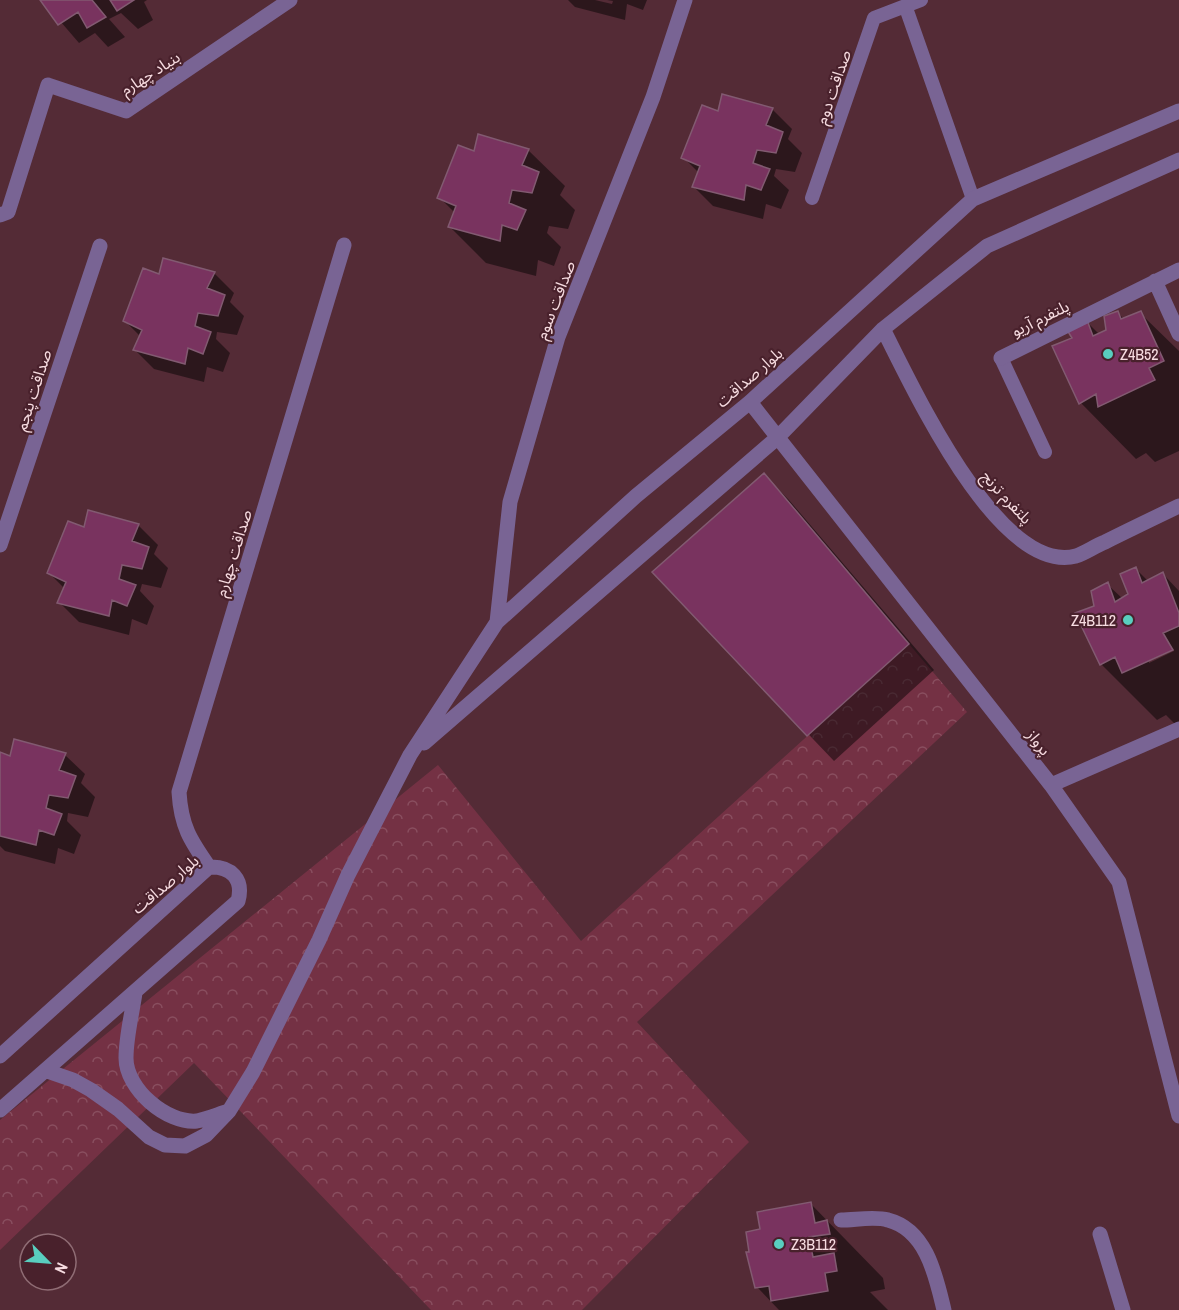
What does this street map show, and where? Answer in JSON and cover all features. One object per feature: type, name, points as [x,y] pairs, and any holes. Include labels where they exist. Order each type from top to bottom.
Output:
[{"type":"street","name":"بنیاد چهارم","points":[[0,215],[8,212],[48,85],[126,111],[290,0]]},
{"type":"street","name":"صداقت سوم","points":[[497,622],[510,502],[558,337],[652,98],[685,0]]},
{"type":"street","name":"بلوار صداقت","points":[[47,1071],[73,1080],[91,1090],[118,1109],[149,1137],[165,1145],[185,1146],[206,1135],[229,1111],[253,1072],[287,1007],[348,874],[410,755],[497,622],[636,495],[750,402],[973,199],[1179,111]]},
{"type":"street","name":"بلوار صداقت","points":[[410,755],[777,438],[883,329],[987,246],[1179,160]]},
{"type":"street","name":"صداقت چهارم","points":[[209,867],[190,840],[181,817],[179,792],[344,245]]},
{"type":"street","name":"صداقت پنجم","points":[[0,545],[100,246]]},
{"type":"street","name":"پلتفرم آریو","points":[[1001,358],[1179,270]]},
{"type":"street","points":[[1155,281],[1179,334]]},
{"type":"street","name":"پلتفرم ترنج","points":[[883,329],[948,452],[998,519],[1017,536],[1035,547],[1053,555],[1075,556],[1179,506]]},
{"type":"street","name":"پرواز","points":[[750,402],[1051,785],[1119,882],[1179,1116]]},
{"type":"street","points":[[1051,785],[1179,729]]},
{"type":"street","name":"بلوار صداقت","points":[[0,1056],[209,867],[220,867],[231,871],[239,882],[241,891],[238,901],[0,1110]]},
{"type":"street","points":[[135,993],[126,1060],[134,1085],[155,1106],[177,1119],[197,1121],[229,1111]]},
{"type":"street","points":[[841,1220],[888,1220],[912,1234],[933,1262],[944,1310]]},
{"type":"street","points":[[1100,1234],[1123,1310]]},
{"type":"lane","name":"صداقت دوم","points":[[812,198],[874,18],[906,8],[921,0]]},
{"type":"lane","points":[[906,8],[973,199]]},
{"type":"lane","name":"پلتفرم آریو","points":[[1001,358],[1045,452]]},
{"type":"green space","points":[[909,644],[967,712],[637,1022],[749,1142],[582,1310],[431,1310],[194,1063],[0,1250],[0,1120],[438,765],[581,941]]},
{"type":"building","points":[[40,0],[92,0],[106,17],[87,28],[78,12],[58,25]]},
{"type":"building","points":[[110,0],[134,0],[117,11]]},
{"type":"building","points":[[722,94],[773,108],[766,125],[783,132],[776,153],[757,150],[753,163],[770,169],[761,190],[746,185],[744,200],[692,187],[700,166],[681,158],[702,105],[718,111]]},
{"type":"building","points":[[478,134],[529,149],[522,165],[539,172],[532,193],[512,190],[509,203],[526,210],[517,230],[502,225],[500,241],[448,227],[456,206],[437,198],[458,145],[474,151]]},
{"type":"building","points":[[163,258],[215,272],[207,288],[225,295],[218,316],[198,313],[195,326],[211,332],[203,354],[188,348],[185,364],[133,350],[142,330],[123,321],[143,268],[159,274]]},
{"type":"building","name":"Z4B52","points":[[1118,311],[1121,319],[1141,311],[1164,361],[1149,368],[1155,380],[1098,407],[1096,394],[1079,404],[1052,346],[1072,338],[1067,330],[1087,320],[1093,336],[1106,330],[1104,316]]},
{"type":"building","points":[[764,473],[909,644],[807,736],[652,572]]},
{"type":"building","points":[[88,510],[139,524],[132,541],[149,547],[142,569],[122,565],[119,579],[136,585],[127,606],[112,600],[109,616],[57,603],[66,582],[47,573],[68,521],[84,527]]},
{"type":"building","name":"Z4B112","points":[[1136,567],[1142,583],[1163,572],[1179,613],[1179,626],[1163,633],[1173,650],[1122,673],[1115,657],[1100,665],[1075,613],[1094,606],[1091,591],[1108,582],[1115,602],[1128,594],[1120,574]]},
{"type":"building","points":[[14,739],[66,753],[59,770],[76,776],[68,798],[49,795],[46,808],[62,814],[54,835],[39,830],[36,845],[0,836],[0,752],[10,756]]},
{"type":"building","name":"Z3B112","points":[[811,1202],[815,1223],[827,1220],[830,1234],[809,1237],[813,1257],[834,1253],[837,1271],[825,1273],[828,1291],[771,1301],[769,1286],[755,1288],[746,1252],[749,1252],[746,1232],[760,1229],[757,1212]]},
{"type":"place","name":"Z4B52","points":[[1108,354]]},
{"type":"place","name":"Z4B112","points":[[1128,620]]},
{"type":"place","name":"Z3B112","points":[[779,1244]]}]
